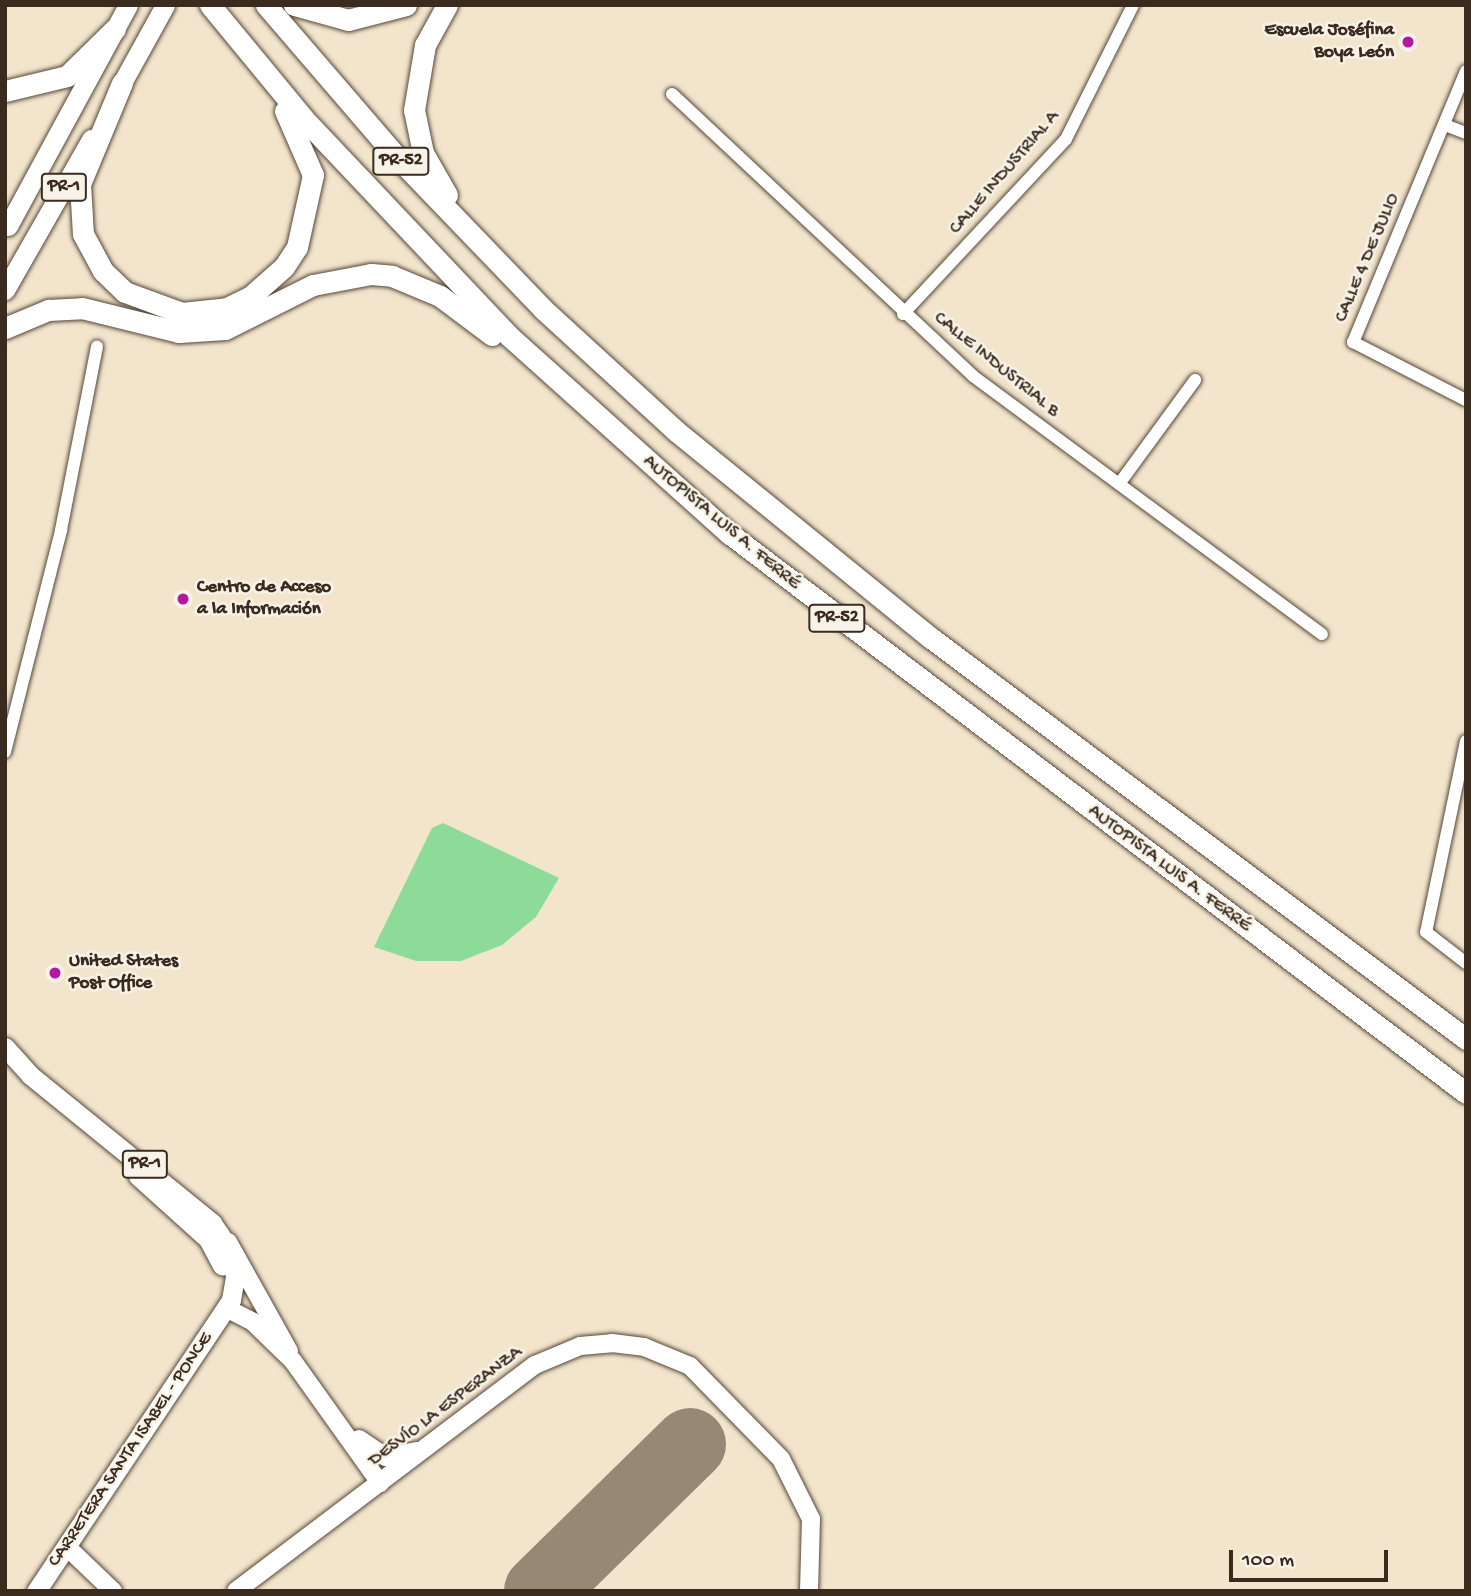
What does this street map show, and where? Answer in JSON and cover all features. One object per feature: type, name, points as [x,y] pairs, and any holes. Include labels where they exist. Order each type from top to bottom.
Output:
[{"type":"highway","name":"AUTOPISTA LUIS A. FERRÉ","points":[[209,5],[268,75],[568,393],[730,534],[864,639],[1466,1093]]},
{"type":"highway","name":"PR-52","points":[[266,5],[394,154],[543,309],[676,431],[931,638],[1466,1039]]},
{"type":"highway","points":[[293,5],[348,20],[406,5]]},
{"type":"highway","points":[[447,5],[419,67],[417,136],[449,199],[543,309]]},
{"type":"highway","points":[[5,91],[67,76],[115,29]]},
{"type":"highway","points":[[122,83],[80,184],[83,234],[103,271],[125,292],[164,309],[204,312],[227,308],[270,282],[306,222],[313,175],[268,75]]},
{"type":"highway","points":[[5,328],[48,310],[82,308],[197,333],[245,322],[324,281],[392,276],[463,311],[532,372],[568,393]]},
{"type":"main road","name":"PR-1","points":[[7,229],[128,5]]},
{"type":"main road","name":"PR-1","points":[[5,290],[165,5]]},
{"type":"main road","name":"PR-1","points":[[5,1046],[30,1075],[179,1193],[226,1240]]},
{"type":"main road","name":"PR-1","points":[[5,1063],[208,1239],[222,1266],[226,1308]]},
{"type":"main road","name":"CARRETERA SANTA ISABEL - PONCE","points":[[36,1591],[226,1308],[235,1284],[226,1240]]},
{"type":"main road","points":[[226,1240],[293,1361]]},
{"type":"main road","points":[[226,1308],[253,1322],[293,1361],[346,1428],[380,1483]]},
{"type":"main road","name":"DESVÍO LA ESPERANZA","points":[[236,1591],[521,1375],[565,1350],[620,1344],[676,1358],[733,1406],[800,1487],[814,1535],[809,1591]]},
{"type":"main road","points":[[346,1428],[386,1457],[431,1444]]},
{"type":"main road","points":[[68,1547],[113,1591]]},
{"type":"street","name":"CALLE INDUSTRIAL A","points":[[904,314],[1066,139],[1133,5]]},
{"type":"street","name":"CALLE 4 DE JULIO","points":[[1466,71],[1353,342],[1466,400]]},
{"type":"street","name":"CALLE INDUSTRIAL B","points":[[673,94],[973,376],[1322,634]]},
{"type":"street","points":[[1445,125],[1466,133]]},
{"type":"street","points":[[5,752],[61,530],[97,345]]},
{"type":"street","points":[[1119,484],[1195,380]]},
{"type":"street","points":[[1466,741],[1426,932],[1466,962]]},
{"type":"green space","points":[[443,823],[559,878],[536,917],[502,945],[461,961],[416,961],[374,947],[432,828]]},
{"type":"runway","points":[[540,1591],[690,1444]]},
{"type":"place","name":"Escuela Joséfina Boya León","points":[[1408,42]]},
{"type":"place","name":"Centro de Acceso a la Información","points":[[183,599]]},
{"type":"place","name":"United States Post Office","points":[[55,973]]}]
